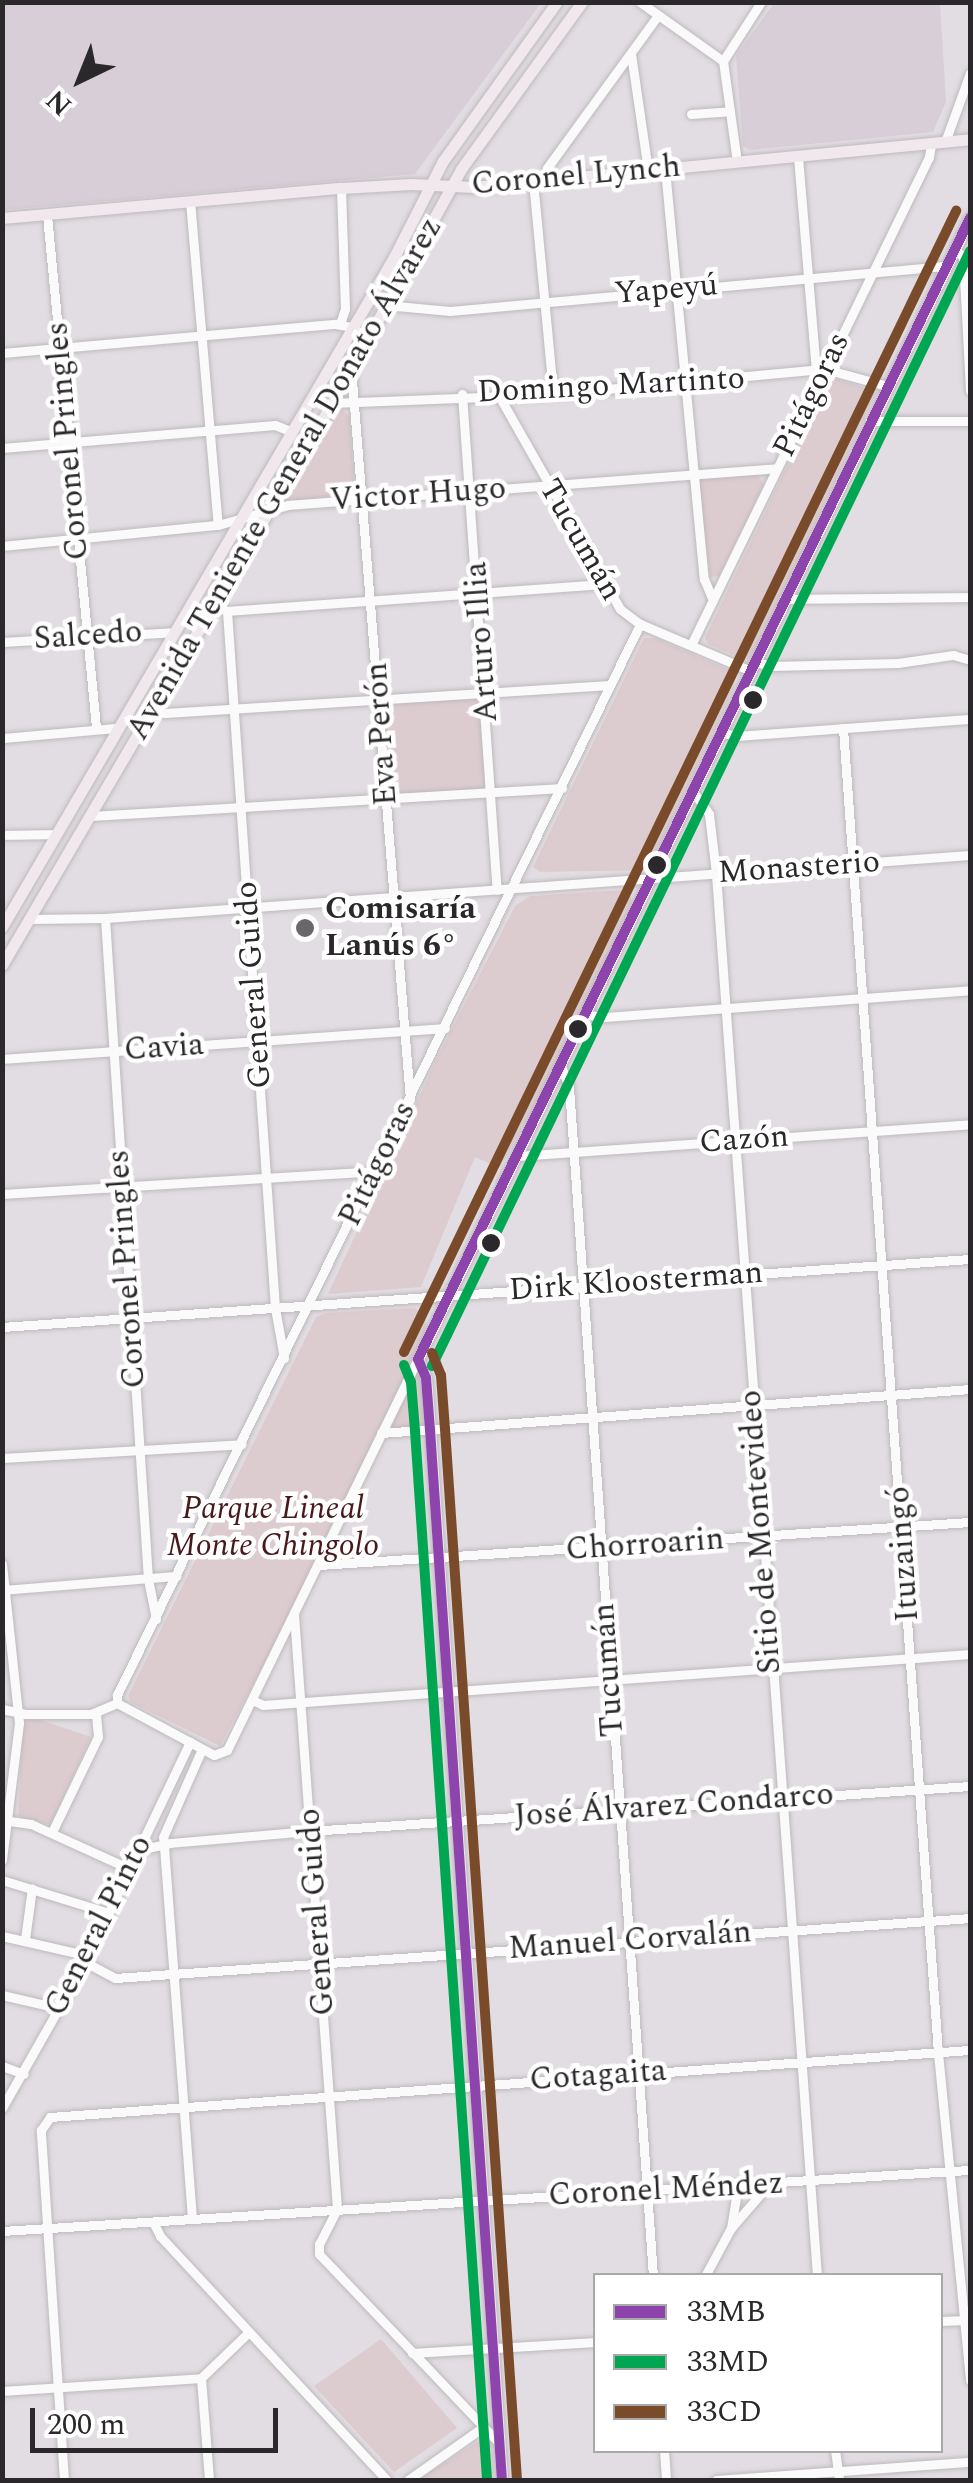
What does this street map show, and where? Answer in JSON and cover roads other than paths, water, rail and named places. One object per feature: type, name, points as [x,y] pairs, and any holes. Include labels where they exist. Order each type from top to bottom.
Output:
[{"type":"main road","name":"Avenida Teniente General Donato Álvarez","points":[[2,926],[240,520],[442,160],[558,2]]},
{"type":"main road","name":"Avenida Teniente General Donato Álvarez","points":[[2,965],[332,402],[452,186],[582,2]]},
{"type":"main road","name":"Coronel Lynch","points":[[2,218],[340,188],[539,181],[970,139]]},
{"type":"main road","points":[[502,2480],[430,1430],[426,1378],[418,1358],[654,878],[870,420],[969,223]]},
{"type":"street","points":[[640,2],[723,61]]},
{"type":"street","points":[[737,162],[723,61],[761,2]]},
{"type":"street","points":[[553,394],[543,302],[539,181],[658,15]]},
{"type":"street","points":[[631,54],[648,171]]},
{"type":"street","name":"Pitágoras","points":[[692,646],[821,370],[970,73]]},
{"type":"street","points":[[691,114],[730,111]]},
{"type":"street","points":[[798,157],[808,278],[821,370]]},
{"type":"street","points":[[665,170],[704,580],[713,600]]},
{"type":"street","points":[[2,353],[346,326],[340,188]]},
{"type":"street","points":[[190,201],[218,525]]},
{"type":"street","name":"Coronel Pringles","points":[[47,215],[96,728]]},
{"type":"street","points":[[955,249],[964,258],[970,391]]},
{"type":"street","name":"Yapeyú","points":[[386,306],[450,311],[947,266]]},
{"type":"street","points":[[345,309],[358,314]]},
{"type":"street","name":"Eva Perón","points":[[351,368],[410,1100]]},
{"type":"street","name":"Domingo Martinto","points":[[332,402],[462,394],[553,394],[821,370],[887,386]]},
{"type":"street","name":"Arturo Illia","points":[[462,394],[472,492],[497,890]]},
{"type":"street","name":"Tucumán","points":[[498,396],[603,584],[620,609],[640,624],[753,666],[884,663],[953,656],[970,660]]},
{"type":"street","points":[[870,420],[970,422]]},
{"type":"street","points":[[2,448],[275,425],[290,430]]},
{"type":"street","name":"Victor Hugo","points":[[2,546],[218,525],[268,509],[776,468]]},
{"type":"street","points":[[213,604],[227,612],[603,584]]},
{"type":"street","points":[[784,599],[970,597]]},
{"type":"street","name":"General Guido","points":[[227,612],[275,1308],[284,1358]]},
{"type":"street","name":"Pitágoras","points":[[117,1703],[640,624]]},
{"type":"street","name":"Salcedo","points":[[2,642],[173,632]]},
{"type":"street","points":[[152,710],[164,713],[235,709],[610,684]]},
{"type":"street","points":[[723,732],[738,736],[970,719]]},
{"type":"street","points":[[2,738],[117,728]]},
{"type":"street","name":"Ituzaingó","points":[[844,728],[938,2052],[948,2172],[968,2320],[970,2380]]},
{"type":"street","points":[[91,816],[562,788]]},
{"type":"street","name":"Sitio de Montevideo","points":[[694,792],[709,814],[716,874],[798,2060],[817,2273]]},
{"type":"street","points":[[2,835],[56,834]]},
{"type":"street","name":"Monasterio","points":[[30,919],[105,918],[970,855]]},
{"type":"street","name":"Coronel Pringles","points":[[105,918],[110,1052],[148,1579],[156,1619]]},
{"type":"street","points":[[587,1014],[605,1018],[970,990]]},
{"type":"street","name":"Cavia","points":[[2,1059],[444,1028]]},
{"type":"street","name":"Tucumán","points":[[562,1066],[569,1087],[653,2273]]},
{"type":"street","name":"Cazón","points":[[518,1156],[970,1124]]},
{"type":"street","points":[[2,1194],[374,1172]]},
{"type":"street","name":"Dirk Kloosterman","points":[[2,1327],[970,1259]]},
{"type":"street","points":[[2,1709],[96,1714],[117,1703],[202,1749],[218,1755],[227,1750],[418,1358]]},
{"type":"street","points":[[380,1433],[970,1389]]},
{"type":"street","points":[[2,1458],[242,1444]]},
{"type":"street","name":"Chorroarin","points":[[319,1565],[970,1522]]},
{"type":"street","points":[[2,1564],[16,1712],[16,1766],[2,1860]]},
{"type":"street","points":[[3,1590],[176,1576]]},
{"type":"street","name":"General Guido","points":[[294,1615],[338,2209]]},
{"type":"street","points":[[252,1700],[263,1705],[970,1654]]},
{"type":"street","points":[[52,1832],[98,1737],[96,1714]]},
{"type":"street","name":"General Pinto","points":[[2,2108],[87,1959],[190,1742]]},
{"type":"street","name":"General Pinto","points":[[164,1845],[165,1828],[202,1749]]},
{"type":"street","points":[[2,1766],[16,1766]]},
{"type":"street","name":"José Álvarez Condarco","points":[[138,1850],[310,1831],[970,1786]]},
{"type":"street","points":[[6,1821],[52,1832],[130,1869]]},
{"type":"street","points":[[164,1845],[192,2219]]},
{"type":"street","points":[[2,1880],[108,1913]]},
{"type":"street","points":[[25,1939],[32,1888]]},
{"type":"street","name":"Manuel Corvalán","points":[[87,1959],[110,1977],[176,1974],[970,1918]]},
{"type":"street","points":[[2,1936],[25,1939],[87,1959]]},
{"type":"street","points":[[2,1995],[58,2008]]},
{"type":"street","name":"Cotagaita","points":[[49,2227],[41,2130],[46,2120],[185,2104],[970,2050]]},
{"type":"street","points":[[2,2066],[24,2074]]},
{"type":"street","name":"Coronel Méndez","points":[[2,2231],[970,2170]]},
{"type":"street","points":[[707,2273],[731,2228],[769,2184]]},
{"type":"street","points":[[731,2228],[738,2186]]},
{"type":"street","points":[[338,2209],[318,2244],[319,2254],[500,2443]]},
{"type":"street","points":[[153,2222],[160,2236],[388,2480]]},
{"type":"street","points":[[49,2227],[64,2480]]},
{"type":"street","points":[[943,2321],[968,2320]]},
{"type":"street","points":[[2,2391],[201,2378],[249,2332]]},
{"type":"street","points":[[412,2354],[593,2342]]},
{"type":"street","points":[[201,2378],[208,2480]]},
{"type":"street","points":[[408,2480],[483,2427]]},
{"type":"street","points":[[664,2453],[666,2480]]},
{"type":"street","points":[[716,2480],[838,2476],[970,2462]]},
{"type":"place","name":"Comisaría Lanús 6°","points":[[305,928]]},
{"type":"park label","name":"Parque Lineal Monte Chingolo","points":[[273,1528]]}]
